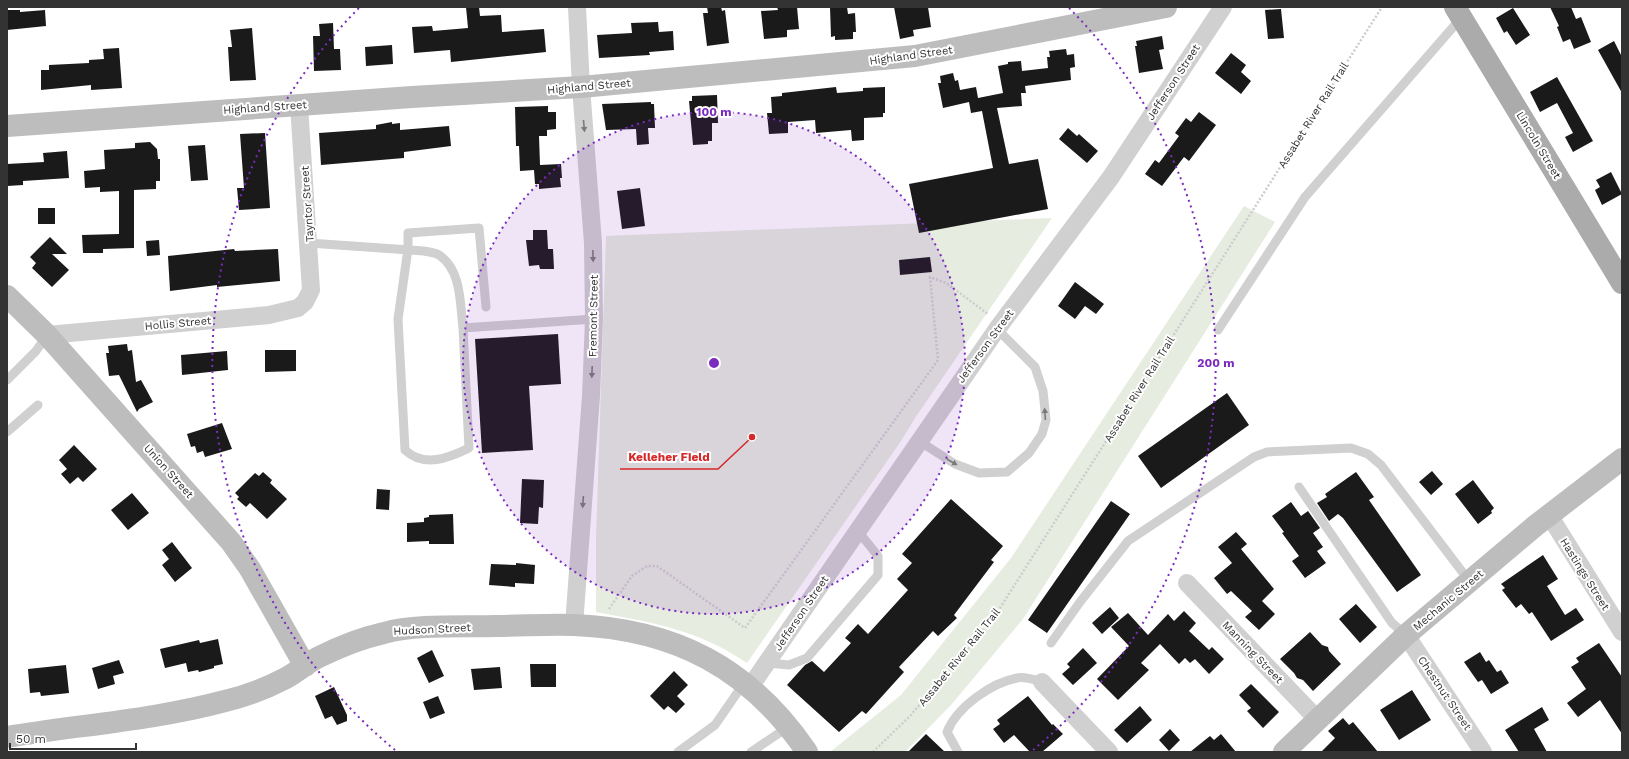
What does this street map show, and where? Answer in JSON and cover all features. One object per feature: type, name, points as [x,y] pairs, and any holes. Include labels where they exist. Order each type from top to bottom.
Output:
[{"type":"main road","name":"Lincoln Street","points":[[1458,12],[1622,283]]},
{"type":"street","name":"Fremont Street","points":[[574,625],[591,396],[594,319],[593,243],[581,87],[577,7]]},
{"type":"street","name":"Highland Street","points":[[7,126],[581,87],[915,56],[1166,7]]},
{"type":"street","name":"Jefferson Street","points":[[747,685],[767,663],[857,530],[999,327],[1111,176],[1223,7]]},
{"type":"street","name":"Tayntor Street","points":[[300,105],[311,290],[305,302]]},
{"type":"street","name":"Union Street","points":[[7,296],[47,335],[231,542],[250,569],[305,666]]},
{"type":"street","name":"Hollis Street","points":[[47,335],[269,315],[289,312],[305,302]]},
{"type":"street","name":"Mechanic Street","points":[[1284,752],[1406,635],[1549,515],[1622,459]]},
{"type":"street","name":"Hastings Street","points":[[1549,515],[1622,632]]},
{"type":"street","name":"Manning Street","points":[[1187,583],[1318,720]]},
{"type":"street","name":"Hudson Street","points":[[7,737],[187,711],[255,691],[285,678],[319,657],[355,642],[398,630],[574,625],[650,634],[684,646],[716,662],[747,685],[770,705],[807,752]]},
{"type":"street","name":"Chestnut Street","points":[[1406,635],[1483,752]]},
{"type":"street","points":[[1042,682],[1109,752]]},
{"type":"lane","points":[[1218,330],[1305,197],[1458,12]]},
{"type":"lane","points":[[309,243],[408,249],[424,251],[439,255],[449,266],[457,280],[463,328],[469,448],[441,460],[431,461],[411,456],[405,450],[398,319],[408,249],[408,233],[479,228],[486,307]]},
{"type":"lane","points":[[463,328],[594,319]]},
{"type":"lane","points":[[919,441],[955,464],[979,473],[1007,472],[1029,453],[1042,434],[1046,420],[1043,391],[1035,367],[999,327]]},
{"type":"lane","points":[[7,380],[36,351],[47,335]]},
{"type":"lane","points":[[7,432],[38,406]]},
{"type":"lane","points":[[1051,643],[1080,602],[1128,541],[1247,461],[1267,452],[1351,448],[1368,454],[1381,466],[1470,582]]},
{"type":"lane","points":[[1299,487],[1392,622],[1406,635]]},
{"type":"lane","points":[[767,663],[789,665],[806,658],[878,575],[878,556],[857,530]]},
{"type":"lane","points":[[958,752],[947,732],[951,722],[974,700],[1001,683],[1019,678],[1042,682]]},
{"type":"lane","points":[[678,752],[715,725],[747,685]]},
{"type":"lane","points":[[751,752],[788,726]]},
{"type":"path","name":"Assabet River Rail Trail","points":[[873,752],[910,716],[993,618],[1382,7]]},
{"type":"path","points":[[608,611],[632,576],[647,566],[657,566],[746,628],[938,360],[930,277],[946,283],[999,327]]},
{"type":"shaded area","points":[[1244,206],[1275,222],[1023,619],[951,705],[905,752],[830,752],[901,695],[1011,558]]},
{"type":"shaded area","points":[[1052,218],[915,418],[901,441],[747,663],[728,651],[692,635],[656,624],[596,612],[596,539],[606,236]]},
{"type":"building","points":[[466,7],[479,7],[480,16],[501,15],[502,32],[544,29],[546,52],[451,62],[450,50],[414,53],[412,27],[432,26],[433,31],[468,28]]},
{"type":"building","points":[[707,7],[721,7],[722,11],[725,10],[729,43],[707,46],[703,13],[708,13]]},
{"type":"building","points":[[777,7],[797,7],[799,29],[787,30],[787,37],[764,39],[761,11],[778,10]]},
{"type":"building","points":[[830,7],[847,7],[848,14],[855,13],[856,32],[853,32],[853,39],[835,40],[835,36],[831,37]]},
{"type":"building","points":[[894,7],[928,7],[931,27],[913,30],[914,36],[900,39]]},
{"type":"building","points":[[1550,7],[1571,7],[1576,19],[1581,17],[1591,42],[1574,49],[1570,39],[1563,42],[1557,27],[1559,26]]},
{"type":"building","points":[[1513,8],[1530,35],[1516,45],[1507,31],[1504,33],[1496,18]]},
{"type":"building","points":[[1281,9],[1284,38],[1268,39],[1265,10]]},
{"type":"building","points":[[7,10],[20,10],[20,12],[45,10],[46,26],[7,30]]},
{"type":"building","points":[[658,22],[659,32],[673,31],[674,50],[649,52],[650,55],[599,58],[597,35],[632,33],[631,23]]},
{"type":"building","points":[[333,23],[334,49],[340,49],[341,70],[314,71],[313,36],[320,36],[319,24]]},
{"type":"building","points":[[252,28],[256,80],[230,81],[228,47],[232,47],[230,30]]},
{"type":"building","points":[[1162,36],[1164,49],[1159,50],[1163,69],[1139,73],[1135,46],[1137,46],[1136,41]]},
{"type":"building","points":[[1614,41],[1622,57],[1622,93],[1598,50]]},
{"type":"building","points":[[392,45],[393,64],[366,66],[365,47]]},
{"type":"building","points":[[119,48],[122,88],[91,90],[91,85],[41,90],[41,70],[49,70],[49,65],[89,63],[89,60],[104,59],[103,49]]},
{"type":"building","points":[[1066,49],[1067,55],[1074,54],[1075,67],[1070,68],[1071,80],[1025,86],[1026,93],[1021,93],[1022,106],[997,108],[1009,164],[1038,159],[1048,209],[919,233],[909,184],[993,168],[982,111],[971,113],[969,102],[943,108],[938,83],[941,83],[940,76],[953,73],[955,81],[958,80],[960,90],[976,87],[978,98],[1003,93],[998,66],[1008,64],[1008,62],[1021,61],[1022,71],[1048,68],[1047,57],[1050,57],[1049,51]]},
{"type":"building","points":[[1231,53],[1246,65],[1241,72],[1251,81],[1241,94],[1215,73]]},
{"type":"building","points":[[1557,77],[1593,141],[1573,152],[1565,137],[1573,133],[1557,103],[1540,112],[1530,92]]},
{"type":"building","points":[[836,87],[837,93],[863,91],[863,88],[885,87],[885,113],[883,113],[883,117],[864,118],[864,140],[852,141],[851,130],[816,133],[815,120],[788,122],[788,133],[769,134],[767,113],[772,113],[771,97],[782,96],[782,93]]},
{"type":"building","points":[[717,95],[718,123],[712,123],[712,141],[708,141],[708,144],[693,145],[689,101],[692,101],[692,96]]},
{"type":"building","points":[[651,102],[651,104],[654,104],[655,128],[648,128],[649,144],[637,145],[636,129],[606,130],[602,104]]},
{"type":"building","points":[[548,106],[548,112],[556,112],[556,129],[547,130],[547,136],[539,136],[540,165],[561,164],[562,178],[560,178],[561,187],[539,189],[539,184],[535,184],[534,170],[520,171],[519,146],[516,146],[515,107]]},
{"type":"building","points":[[1199,112],[1216,125],[1189,161],[1184,157],[1162,186],[1145,174],[1155,160],[1159,163],[1179,136],[1175,133],[1186,118],[1191,122]]},
{"type":"building","points":[[392,122],[392,124],[400,123],[400,130],[449,126],[451,146],[404,152],[404,158],[321,165],[319,133],[376,129],[376,125]]},
{"type":"building","points":[[1068,128],[1077,136],[1079,134],[1098,151],[1087,163],[1059,139]]},
{"type":"building","points":[[265,133],[270,208],[239,210],[237,188],[244,188],[240,134]]},
{"type":"building","points":[[150,142],[157,149],[158,159],[160,159],[160,181],[156,181],[156,189],[134,190],[134,248],[103,249],[103,253],[83,253],[82,235],[119,234],[119,191],[100,192],[100,187],[85,188],[84,171],[105,169],[104,150],[135,148],[135,143]]},
{"type":"building","points":[[205,145],[208,180],[191,181],[188,146]]},
{"type":"building","points":[[67,151],[69,178],[23,181],[23,185],[7,186],[7,164],[44,162],[43,153]]},
{"type":"building","points":[[1611,172],[1622,194],[1602,205],[1595,190],[1600,187],[1596,180]]},
{"type":"building","points":[[640,188],[645,226],[622,229],[617,191]]},
{"type":"building","points":[[38,208],[55,208],[55,224],[38,224]]},
{"type":"building","points":[[533,230],[547,230],[548,249],[553,249],[554,269],[540,269],[539,265],[529,266],[526,240],[533,240]]},
{"type":"building","points":[[50,237],[67,254],[52,254],[69,270],[52,287],[32,268],[36,263],[30,257]]},
{"type":"building","points":[[159,240],[160,255],[147,256],[146,241]]},
{"type":"building","points":[[234,249],[235,251],[278,249],[280,281],[217,287],[217,285],[170,291],[168,256]]},
{"type":"building","points":[[930,257],[932,272],[900,275],[899,260]]},
{"type":"building","points":[[1075,282],[1104,304],[1096,314],[1085,306],[1075,319],[1058,306]]},
{"type":"building","points":[[558,334],[561,384],[529,386],[533,450],[482,453],[475,339]]},
{"type":"building","points":[[127,344],[128,351],[132,350],[136,382],[141,380],[153,402],[139,409],[137,412],[119,375],[109,376],[106,353],[109,353],[108,346]]},
{"type":"building","points":[[265,350],[296,350],[296,371],[265,372]]},
{"type":"building","points":[[227,351],[228,370],[182,375],[181,355]]},
{"type":"building","points":[[1227,393],[1249,425],[1161,488],[1138,456]]},
{"type":"building","points":[[222,423],[232,449],[205,457],[203,451],[197,453],[195,446],[191,447],[187,434]]},
{"type":"building","points":[[74,445],[97,469],[83,482],[78,477],[70,484],[61,474],[67,469],[59,460]]},
{"type":"building","points":[[1432,471],[1443,484],[1431,495],[1419,482]]},
{"type":"building","points":[[263,472],[272,480],[270,483],[287,499],[267,519],[250,503],[246,507],[237,499],[239,497],[235,493],[255,473],[259,476]]},
{"type":"building","points":[[1356,472],[1374,497],[1369,500],[1421,575],[1397,592],[1343,518],[1338,514],[1329,521],[1317,503],[1327,497],[1325,494]]},
{"type":"building","points":[[522,479],[544,480],[543,508],[539,507],[538,524],[520,523]]},
{"type":"building","points":[[1473,480],[1494,508],[1491,511],[1492,513],[1478,524],[1455,494]]},
{"type":"building","points":[[377,489],[390,490],[389,510],[376,509]]},
{"type":"building","points":[[132,493],[149,513],[128,530],[111,510]]},
{"type":"building","points":[[951,499],[1003,546],[991,560],[994,562],[954,615],[957,618],[938,636],[933,631],[899,667],[904,672],[866,714],[862,711],[839,732],[787,685],[805,665],[812,661],[824,672],[851,643],[845,638],[858,624],[868,634],[908,590],[897,579],[912,563],[902,554]]},
{"type":"building","points":[[1111,501],[1130,514],[1047,633],[1028,620]]},
{"type":"building","points":[[1291,502],[1301,516],[1308,511],[1320,528],[1313,533],[1323,547],[1317,551],[1326,563],[1305,578],[1292,561],[1299,556],[1282,533],[1284,532],[1272,516]]},
{"type":"building","points":[[453,514],[454,544],[429,544],[429,541],[407,542],[407,523],[424,522],[424,518],[429,517],[429,515]]},
{"type":"building","points":[[1236,532],[1247,544],[1241,549],[1274,589],[1262,601],[1275,614],[1259,630],[1245,617],[1252,611],[1231,591],[1227,594],[1214,578],[1232,563],[1218,547]]},
{"type":"building","points":[[172,542],[192,568],[175,582],[162,565],[169,559],[162,550]]},
{"type":"building","points":[[1543,555],[1558,579],[1547,586],[1565,615],[1576,608],[1584,620],[1551,641],[1532,612],[1529,614],[1521,604],[1516,608],[1502,590],[1505,588],[1501,584]]},
{"type":"building","points":[[516,563],[535,565],[534,584],[515,583],[515,587],[489,585],[491,564],[516,565]]},
{"type":"building","points":[[1356,604],[1377,627],[1360,643],[1339,619]]},
{"type":"building","points":[[1110,607],[1119,618],[1102,634],[1092,623]]},
{"type":"building","points":[[1184,611],[1196,623],[1189,631],[1209,650],[1212,647],[1224,659],[1209,674],[1195,659],[1190,663],[1185,658],[1179,664],[1160,644],[1141,663],[1149,670],[1118,700],[1097,679],[1129,646],[1111,627],[1128,613],[1148,635],[1168,614],[1174,621]]},
{"type":"building","points":[[1310,632],[1322,645],[1328,647],[1329,651],[1341,664],[1313,691],[1303,680],[1297,678],[1280,659]]},
{"type":"building","points":[[218,639],[223,664],[199,672],[198,670],[188,672],[186,663],[165,668],[160,649],[199,640],[200,643]]},
{"type":"building","points":[[1599,643],[1622,677],[1622,734],[1600,700],[1578,717],[1567,703],[1586,689],[1571,667],[1579,662],[1576,658]]},
{"type":"building","points":[[1083,648],[1097,663],[1073,685],[1062,674],[1070,667],[1067,664]]},
{"type":"building","points":[[432,650],[444,676],[429,683],[417,658]]},
{"type":"building","points":[[1480,652],[1486,662],[1489,660],[1497,672],[1501,670],[1509,683],[1491,694],[1482,680],[1478,682],[1464,662]]},
{"type":"building","points":[[119,660],[124,673],[113,676],[115,684],[98,689],[92,668]]},
{"type":"building","points":[[530,664],[556,664],[556,687],[531,687]]},
{"type":"building","points":[[66,665],[69,693],[41,696],[40,692],[30,693],[28,669]]},
{"type":"building","points":[[500,667],[502,688],[474,690],[471,669]]},
{"type":"building","points":[[674,671],[688,685],[677,696],[685,704],[676,713],[668,706],[664,710],[650,696]]},
{"type":"building","points":[[1251,684],[1279,712],[1263,728],[1247,711],[1251,708],[1239,695]]},
{"type":"building","points":[[334,687],[347,715],[347,721],[337,725],[332,716],[325,719],[315,696]]},
{"type":"building","points":[[1412,690],[1431,720],[1399,740],[1380,710]]},
{"type":"building","points":[[438,696],[445,713],[430,719],[423,702]]},
{"type":"building","points":[[1028,696],[1052,725],[1053,724],[1063,734],[1042,752],[1030,752],[1014,735],[1004,743],[993,729],[1000,724],[997,720]]},
{"type":"building","points":[[1140,706],[1152,720],[1127,743],[1114,730]]},
{"type":"building","points":[[1542,707],[1549,720],[1534,729],[1547,752],[1519,752],[1505,730]]},
{"type":"building","points":[[1343,718],[1349,725],[1353,722],[1378,752],[1321,752],[1335,738],[1328,731]]},
{"type":"building","points":[[1170,729],[1180,740],[1169,751],[1159,740]]},
{"type":"building","points":[[926,734],[945,752],[908,752]]},
{"type":"building","points":[[1221,734],[1236,752],[1190,752],[1210,736],[1214,740]]},
{"type":"place","name":"Kelleher Field","points":[[752,437]]}]
